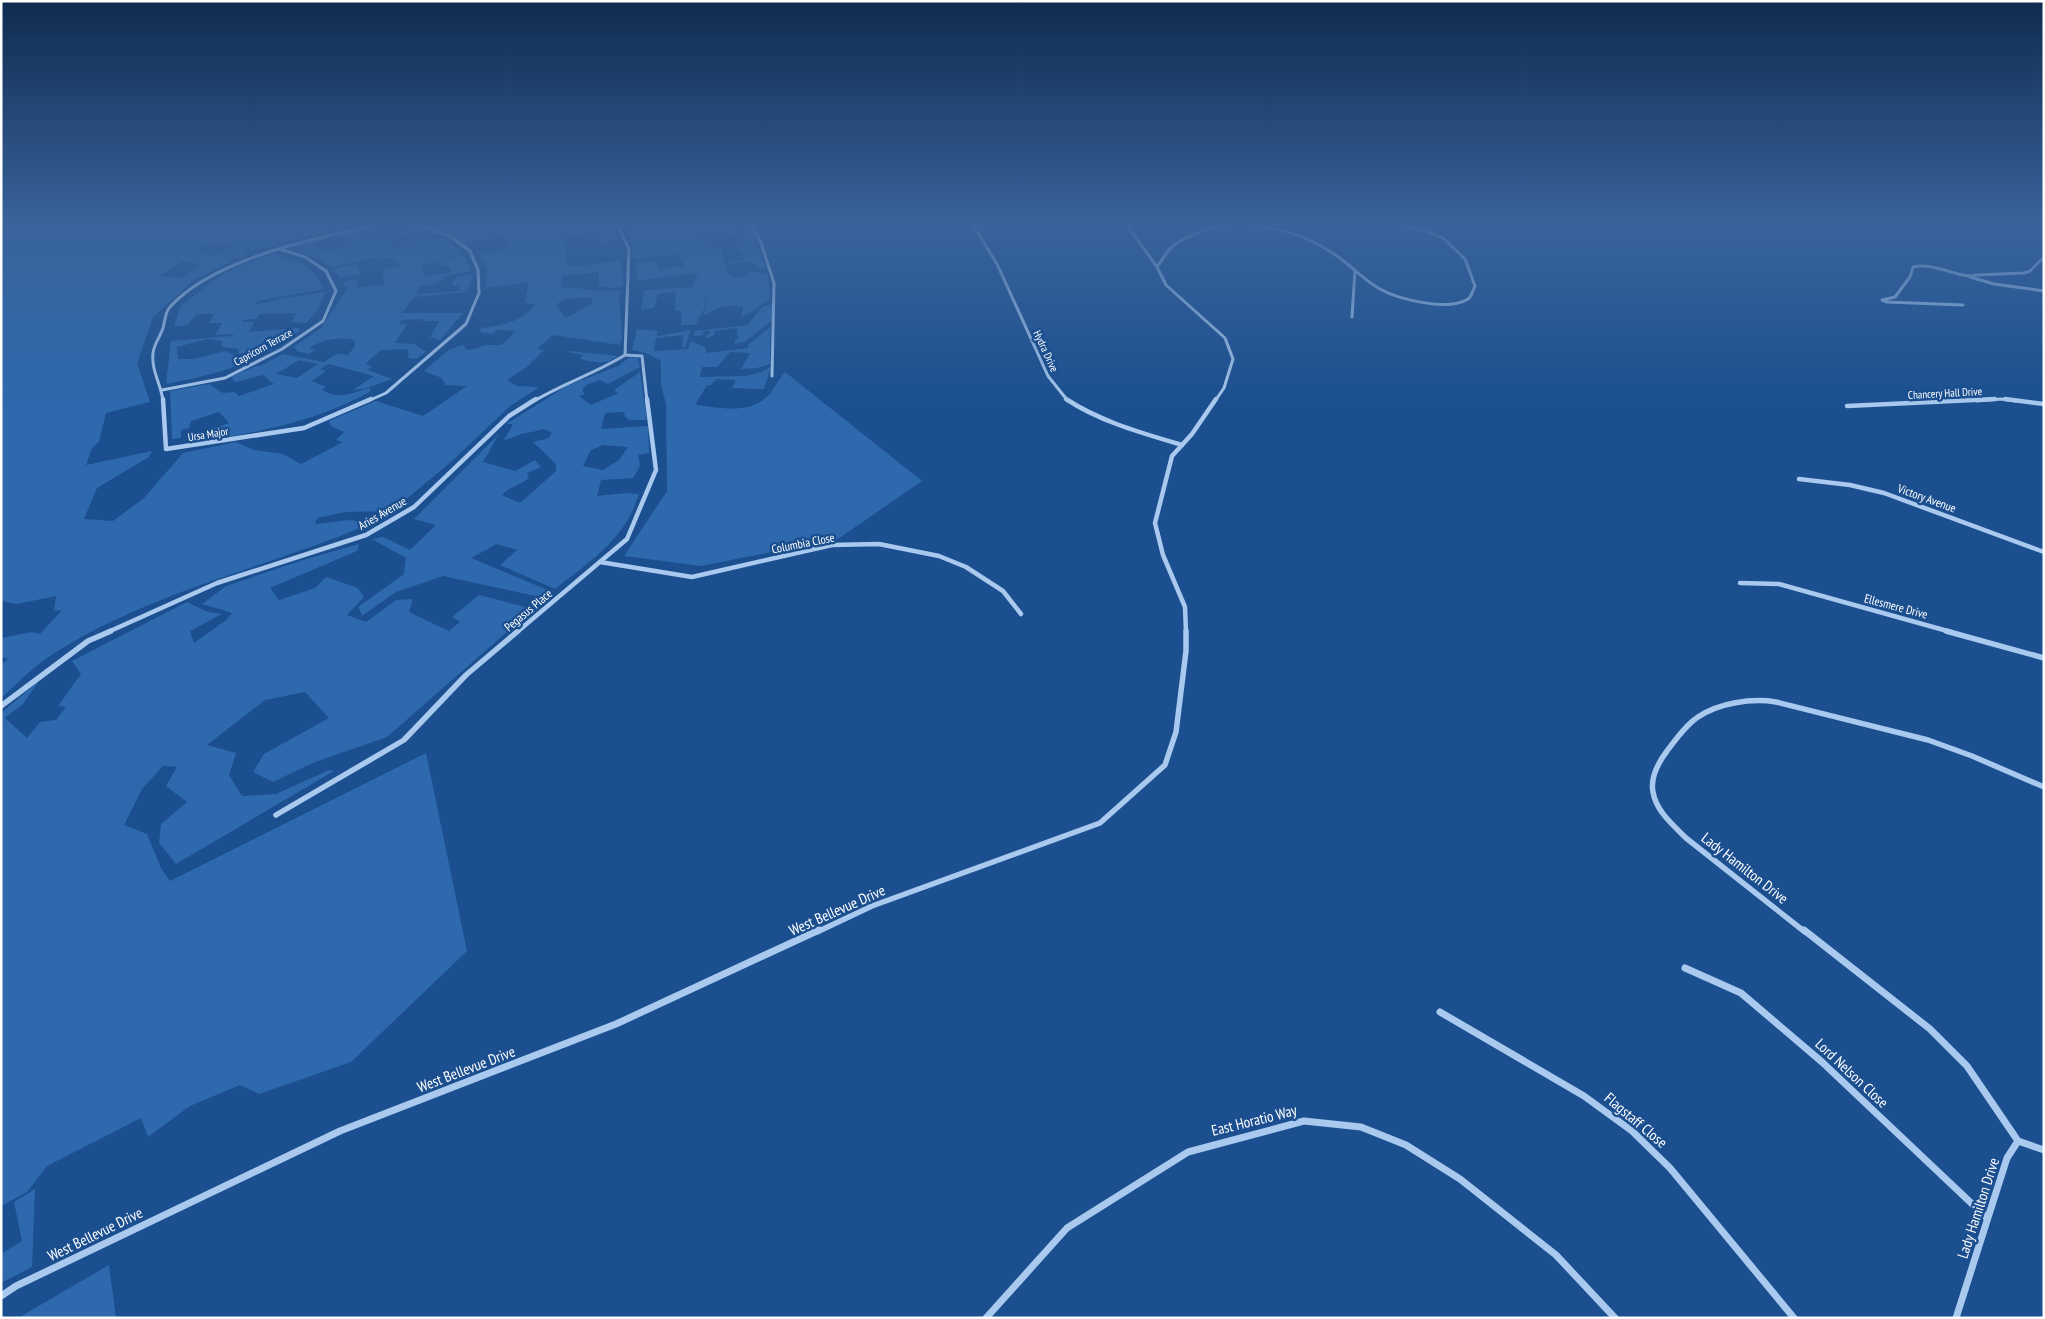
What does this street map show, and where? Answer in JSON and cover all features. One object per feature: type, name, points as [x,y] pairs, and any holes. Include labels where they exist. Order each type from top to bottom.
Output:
[{"type":"street","name":"Ursa Major","points":[[201,284],[169,308],[153,351],[152,369],[162,390],[166,449],[304,428],[386,393],[466,324],[479,293],[479,284]]},
{"type":"street","name":"Capricorn Terrace","points":[[162,390],[225,378],[282,349],[323,321],[336,291],[332,284]]},
{"type":"street","points":[[625,355],[628,284]]},
{"type":"street","points":[[772,376],[774,284]]},
{"type":"street","name":"Hydra Drive","points":[[1007,284],[1048,376],[1065,398],[1087,413],[1126,428],[1182,445]]},
{"type":"street","name":"West Bellevue Drive","points":[[1,1296],[16,1286],[340,1131],[616,1024],[872,906],[1100,823],[1165,765],[1176,732],[1186,651],[1185,607],[1164,555],[1155,523],[1172,456],[1192,434],[1224,388],[1234,359],[1225,338],[1165,284]]},
{"type":"street","points":[[1352,317],[1354,284]]},
{"type":"street","points":[[1372,284],[1378,288],[1409,300],[1452,304],[1468,299],[1475,286],[1474,284]]},
{"type":"street","points":[[1905,284],[1895,297],[1882,300],[1887,302],[1963,305]]},
{"type":"street","points":[[1992,284],[2044,291]]},
{"type":"street","name":"Pegasus Place","points":[[276,815],[404,740],[466,675],[627,539],[656,470],[642,356],[625,355]]},
{"type":"street","name":"Aries Avenue","points":[[1,706],[88,641],[217,583],[366,536],[414,507],[509,416],[557,387],[603,369],[625,355]]},
{"type":"street","name":"Chancery Hall Drive","points":[[1847,406],[2001,399],[2044,404]]},
{"type":"street","name":"Victory Avenue","points":[[1799,479],[1850,486],[1884,494],[2044,552]]},
{"type":"street","name":"Columbia Close","points":[[600,562],[692,577],[832,545],[878,544],[939,556],[966,567],[1003,591],[1020,614]]},
{"type":"street","name":"Ellesmere Drive","points":[[1740,583],[1779,584],[2044,658]]},
{"type":"street","name":"Lady Hamilton Drive","points":[[1956,1318],[2007,1158],[2018,1141],[1967,1066],[1930,1029],[1686,838],[1666,818],[1653,799],[1651,784],[1656,767],[1671,745],[1698,717],[1735,704],[1758,700],[1785,704],[1928,740],[1970,755],[2044,787]]},
{"type":"street","name":"Lord Nelson Close","points":[[1685,968],[1741,993],[1822,1062],[1987,1218]]},
{"type":"street","name":"Flagstaff Close","points":[[1440,1012],[1584,1096],[1632,1131],[1670,1168],[1794,1318]]},
{"type":"street","name":"East Horatio Way","points":[[986,1318],[1067,1228],[1188,1152],[1304,1121],[1361,1126],[1406,1145],[1460,1180],[1556,1256],[1615,1318]]},
{"type":"street","points":[[2018,1141],[2044,1150]]},
{"type":"shaded area","points":[[1,284],[190,284],[153,317],[137,363],[150,402],[106,413],[99,442],[92,448],[86,465],[152,451],[149,457],[97,488],[84,519],[113,521],[144,498],[183,453],[236,442],[254,450],[283,454],[301,464],[343,442],[336,440],[344,432],[331,426],[329,421],[376,401],[423,416],[467,386],[446,385],[442,378],[424,371],[450,349],[463,345],[466,350],[484,345],[501,345],[513,335],[515,331],[498,330],[492,334],[480,332],[481,328],[510,322],[529,311],[535,305],[525,302],[529,284],[561,284],[561,286],[565,287],[622,291],[619,297],[622,336],[620,345],[553,335],[537,349],[544,350],[527,367],[507,380],[517,386],[539,387],[509,407],[452,461],[392,511],[345,512],[317,518],[315,524],[350,520],[370,524],[164,599],[124,616],[85,635],[47,658],[1,698],[1,665],[8,659],[1,657],[1,638],[32,632],[40,634],[62,610],[54,611],[56,596],[17,604],[1,601]],"holes":[[[592,298],[592,303],[571,316],[565,317],[556,305],[564,299]]]},
{"type":"shaded area","points":[[210,284],[321,284],[324,289],[258,301],[255,305],[283,298],[325,292],[317,311],[306,323],[292,322],[296,313],[260,314],[256,319],[243,320],[242,322],[254,322],[249,332],[300,328],[299,331],[268,352],[239,354],[238,349],[222,347],[222,341],[207,339],[177,347],[178,359],[194,359],[225,351],[236,356],[259,355],[225,370],[166,384],[171,341],[232,336],[234,334],[215,335],[222,323],[209,323],[214,314],[197,314],[187,325],[174,327],[180,306]]},
{"type":"shaded area","points":[[344,284],[357,284],[358,288],[385,284],[435,284],[419,287],[416,294],[459,291],[460,287],[452,285],[453,284],[470,284],[467,292],[414,297],[402,313],[463,313],[440,340],[430,337],[439,321],[422,321],[423,319],[402,320],[399,324],[407,324],[395,343],[415,344],[426,352],[416,359],[407,358],[409,354],[407,349],[381,350],[365,364],[372,366],[368,370],[392,379],[364,389],[353,390],[374,376],[329,364],[320,369],[326,371],[312,381],[326,387],[322,389],[327,393],[345,395],[369,388],[371,391],[350,402],[306,419],[260,431],[190,443],[191,436],[229,423],[219,412],[191,421],[189,428],[181,430],[181,438],[172,439],[170,391],[209,384],[223,393],[235,392],[239,396],[274,384],[263,375],[235,382],[231,377],[260,366],[283,354],[324,362],[336,354],[348,355],[355,346],[354,340],[342,338],[324,341],[309,348],[315,350],[309,354],[296,351],[297,349],[293,347],[321,328],[346,290]],"holes":[[[299,360],[318,364],[297,378],[276,374]]]},
{"type":"shaded area","points":[[486,284],[518,284],[485,288]]},
{"type":"shaded area","points":[[599,284],[623,284],[624,287],[611,288],[599,286]]},
{"type":"shaded area","points":[[694,284],[769,284],[770,299],[742,318],[743,307],[738,306],[721,307],[703,315],[706,307],[706,295],[704,309],[695,325],[681,325],[682,311],[675,311],[676,292],[658,294],[654,308],[641,310],[644,290],[693,287]]},
{"type":"shaded area","points":[[772,304],[772,321],[744,342],[735,344],[735,340],[738,339],[737,328],[714,331],[714,335],[708,338],[705,336],[711,333],[708,330],[702,332],[704,335],[693,336],[695,331],[747,325],[762,307]]},
{"type":"shaded area","points":[[770,327],[770,364],[757,368],[741,369],[750,353],[730,352],[717,367],[702,367],[700,377],[744,376],[759,373],[771,367],[764,389],[732,388],[736,380],[716,379],[711,385],[707,385],[695,405],[721,408],[748,407],[763,400],[785,372],[922,481],[838,539],[701,566],[624,556],[667,491],[666,404],[661,385],[661,361],[646,353],[632,350],[637,329],[658,331],[657,336],[691,330],[685,347],[682,348],[683,335],[656,338],[654,351],[688,349],[691,341],[706,348],[706,353],[748,348],[748,345]]},
{"type":"shaded area","points":[[568,351],[617,356],[609,361],[595,362],[580,359],[583,355]]},
{"type":"shaded area","points":[[630,357],[638,358],[640,367],[608,384],[600,380],[586,385],[582,390],[585,394],[579,396],[591,405],[618,393],[614,390],[640,372],[647,420],[628,420],[624,412],[605,413],[601,429],[648,426],[649,453],[638,455],[640,466],[633,478],[601,480],[597,496],[626,493],[639,494],[630,516],[615,538],[606,547],[555,589],[500,565],[517,550],[497,544],[471,558],[555,593],[549,599],[443,576],[396,592],[362,616],[358,607],[404,574],[406,558],[372,539],[383,537],[410,550],[436,525],[414,519],[499,434],[483,462],[515,471],[535,460],[541,467],[527,473],[529,478],[502,495],[520,503],[556,471],[556,464],[533,442],[549,438],[552,432],[542,429],[504,440],[513,424],[506,424],[567,386],[618,366]],"holes":[[[603,445],[628,447],[619,460],[603,470],[583,466],[591,450]]]},
{"type":"shaded area","points":[[359,544],[357,551],[270,588],[279,600],[315,588],[326,577],[358,588],[364,597],[347,615],[366,622],[396,600],[413,599],[409,612],[449,631],[460,622],[452,617],[479,595],[533,609],[387,737],[315,762],[273,782],[253,772],[264,754],[329,718],[305,692],[265,700],[207,745],[236,753],[229,775],[242,796],[276,794],[329,770],[334,771],[176,864],[159,843],[161,824],[187,802],[166,786],[177,767],[163,766],[142,789],[124,825],[147,834],[161,868],[170,881],[426,753],[467,951],[351,1062],[259,1094],[240,1085],[190,1106],[148,1137],[141,1118],[47,1166],[27,1192],[1,1206],[1,713],[39,681],[23,704],[5,718],[27,738],[40,722],[56,720],[66,707],[58,706],[81,674],[72,661],[187,602],[208,612],[222,614],[190,631],[194,643],[225,621],[232,613],[202,604],[226,586],[306,559]]},
{"type":"shaded area","points":[[35,1189],[32,1267],[1,1283],[1,1254],[22,1241],[14,1202]]},
{"type":"shaded area","points":[[109,1265],[116,1318],[18,1318]]}]
